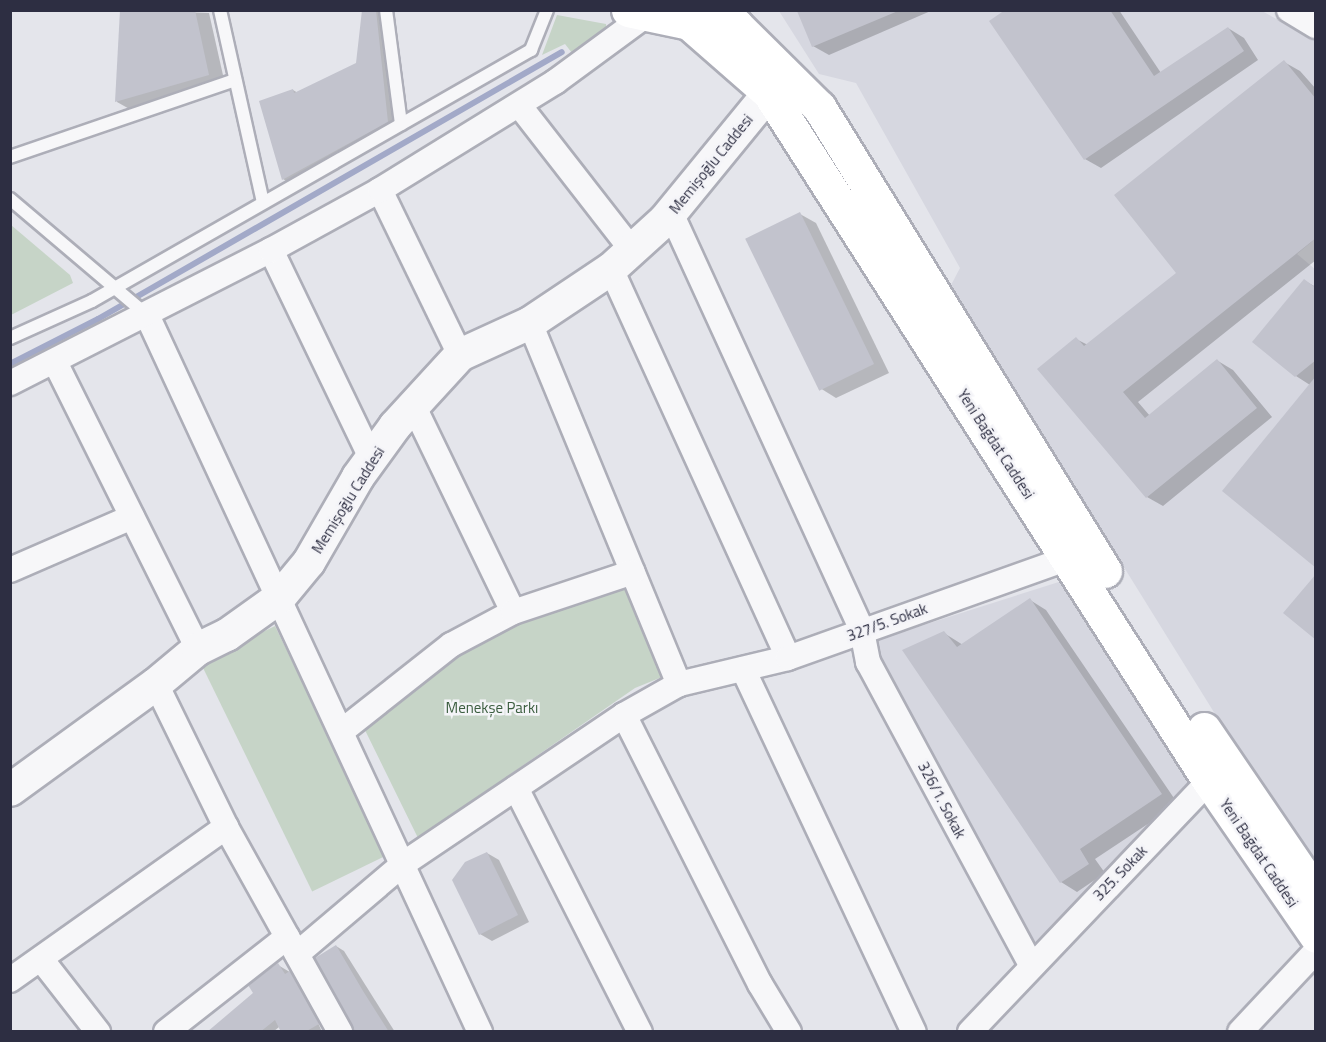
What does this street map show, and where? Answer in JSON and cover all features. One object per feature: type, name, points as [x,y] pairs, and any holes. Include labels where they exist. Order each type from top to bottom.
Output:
[{"type":"main road","name":"Yeni Bağdat Caddesi","points":[[714,10],[736,25],[819,107],[1080,554],[1209,781],[1316,936]]},
{"type":"main road","name":"Yeni Bağdat Caddesi","points":[[644,12],[689,23],[769,93],[1080,554],[1316,894]]},
{"type":"street","points":[[1289,10],[1316,26]]},
{"type":"street","points":[[10,383],[55,362],[143,311],[271,250],[380,190],[519,105],[644,12]]},
{"type":"street","name":"Memişoğlu Caddesi","points":[[10,790],[156,684],[198,649],[227,635],[280,597],[309,562],[371,458],[395,426],[415,409],[460,356],[530,323],[622,260],[671,213],[769,93]]},
{"type":"street","points":[[519,105],[622,260],[788,658]]},
{"type":"street","points":[[380,190],[460,356]]},
{"type":"street","name":"326/1. Sokak","points":[[671,213],[862,631],[868,662],[1031,965]]},
{"type":"street","points":[[271,250],[371,458]]},
{"type":"street","points":[[143,311],[280,597],[480,1032]]},
{"type":"street","points":[[530,323],[679,684]]},
{"type":"street","points":[[55,362],[198,649]]},
{"type":"street","points":[[415,409],[513,612]]},
{"type":"street","points":[[10,570],[132,517]]},
{"type":"street","name":"327/5. Sokak","points":[[166,1032],[292,945],[403,864],[624,716],[679,684],[788,658],[1080,554]]},
{"type":"street","points":[[342,731],[451,645],[513,612],[633,572]]},
{"type":"street","points":[[743,669],[914,1032]]},
{"type":"street","points":[[156,684],[226,827],[340,1032]]},
{"type":"street","points":[[624,716],[760,984],[789,1032]]},
{"type":"street","name":"325. Sokak","points":[[970,1032],[1031,965],[1209,781]]},
{"type":"street","points":[[516,788],[640,1032]]},
{"type":"street","points":[[10,980],[226,827]]},
{"type":"street","points":[[1240,1032],[1316,951]]},
{"type":"street","points":[[41,958],[98,1032]]},
{"type":"lane","points":[[220,10],[263,202]]},
{"type":"lane","points":[[386,10],[400,124]]},
{"type":"lane","points":[[10,338],[119,289],[263,202],[531,50],[547,10]]},
{"type":"lane","points":[[10,157],[235,80]]},
{"type":"lane","points":[[10,200],[143,311]]},
{"type":"shaded area","points":[[779,11],[1262,11],[1315,40],[1315,239],[1297,254],[1316,270],[1315,875],[950,287],[960,268],[856,83],[819,74]]},
{"type":"shaded area","points":[[1062,581],[1191,788],[1033,944],[873,641]]},
{"type":"green space","points":[[557,15],[606,24],[606,29],[597,42],[576,58],[565,44],[542,55]]},
{"type":"green space","points":[[11,225],[70,275],[73,283],[11,315]]},
{"type":"green space","name":"Menekşe Parkı","points":[[625,586],[662,677],[635,688],[418,838],[363,726],[457,654],[518,619]]},
{"type":"green space","points":[[275,626],[387,855],[312,892],[200,662]]},
{"type":"building","points":[[120,10],[195,10],[209,75],[115,102]]},
{"type":"building","points":[[362,10],[376,10],[388,122],[282,180],[259,101],[293,89],[294,93],[356,63]]},
{"type":"building","points":[[1005,10],[1110,10],[1154,76],[1228,27],[1244,51],[1084,160],[989,21]]},
{"type":"building","points":[[797,11],[898,11],[812,47]]},
{"type":"building","points":[[1284,60],[1316,99],[1316,238],[1123,392],[1145,418],[1217,359],[1257,408],[1146,498],[1037,369],[1076,337],[1084,346],[1176,273],[1114,195]]},
{"type":"building","points":[[800,212],[874,364],[819,391],[745,239]]},
{"type":"building","points":[[1304,279],[1316,288],[1316,360],[1295,377],[1252,342]]},
{"type":"building","points":[[1316,376],[1316,568],[1222,491]]},
{"type":"building","points":[[1316,574],[1316,640],[1283,613]]},
{"type":"building","points":[[1030,598],[1162,794],[1080,849],[1089,864],[1060,883],[902,650],[944,631],[957,647]]},
{"type":"building","points":[[487,852],[518,915],[479,935],[452,880],[465,862]]},
{"type":"building","points":[[336,945],[389,1032],[354,1032],[315,958]]},
{"type":"building","points":[[278,963],[285,974],[290,971],[319,1024],[305,1032],[281,1032],[275,1020],[260,1032],[207,1032],[253,993],[248,985]]},
{"type":"waterway","points":[[10,364],[98,319],[562,52]]}]
